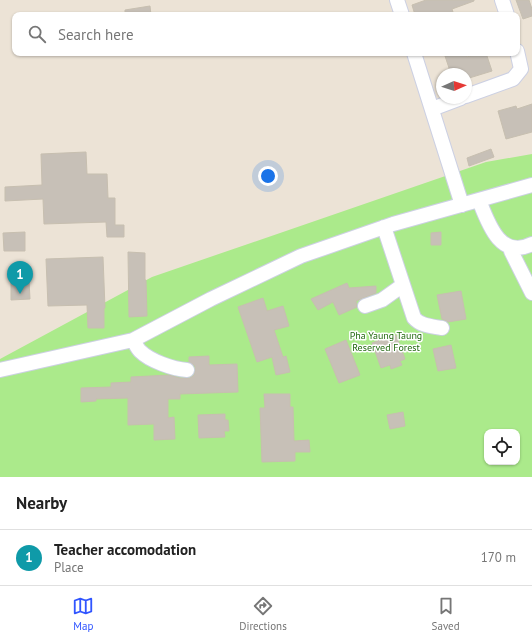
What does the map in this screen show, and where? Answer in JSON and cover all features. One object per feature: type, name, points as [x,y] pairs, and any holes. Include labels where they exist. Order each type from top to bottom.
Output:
[{"type":"street","points":[[398,0],[401,12]]},
{"type":"street","points":[[502,0],[505,12]]},
{"type":"street","points":[[415,56],[462,205]]},
{"type":"street","points":[[472,94],[513,79],[521,69],[518,56]]},
{"type":"street","points":[[432,109],[445,104]]},
{"type":"street","points":[[0,370],[134,340],[211,299],[301,256],[384,227],[532,185]]},
{"type":"street","points":[[479,200],[492,232],[504,244],[511,247],[526,247],[532,244]]},
{"type":"street","points":[[384,227],[414,318],[424,325],[442,328]]},
{"type":"street","points":[[511,247],[511,251],[532,293]]},
{"type":"street","points":[[365,306],[382,300],[403,285]]},
{"type":"street","points":[[134,340],[140,351],[151,359],[178,369],[187,370]]},
{"type":"green space","name":"Pha Yaung Taung Reserved Forest","points":[[532,154],[532,477],[0,477],[0,359],[152,277],[486,162]]},
{"type":"building","points":[[426,0],[474,0],[452,9],[453,12],[414,12],[412,5]]},
{"type":"building","points":[[516,0],[529,0],[532,9],[532,16],[523,19]]},
{"type":"building","points":[[150,6],[151,12],[125,12],[125,10]]},
{"type":"building","points":[[445,56],[487,56],[492,71],[472,77],[472,68],[449,68]]},
{"type":"building","points":[[532,104],[532,132],[506,139],[498,111],[516,106],[517,109]]},
{"type":"building","points":[[491,149],[494,157],[469,166],[467,158]]},
{"type":"building","points":[[86,152],[87,174],[107,174],[108,198],[115,198],[115,225],[124,225],[124,237],[107,237],[106,222],[44,224],[43,199],[5,201],[5,187],[42,185],[41,154]]},
{"type":"building","points":[[25,232],[25,251],[4,251],[3,233]]},
{"type":"building","points":[[441,232],[441,245],[431,245],[431,233]]},
{"type":"building","points":[[128,252],[145,253],[147,316],[129,317]]},
{"type":"building","points":[[103,257],[105,308],[104,328],[88,328],[87,305],[48,306],[46,259]]},
{"type":"building","points":[[11,280],[29,280],[30,299],[11,300]]},
{"type":"building","points":[[347,283],[349,288],[376,286],[376,293],[356,301],[357,307],[339,315],[333,302],[318,310],[311,299]]},
{"type":"building","points":[[461,291],[466,319],[448,322],[442,319],[437,295]]},
{"type":"building","points":[[263,298],[267,311],[283,306],[289,326],[274,330],[283,357],[286,356],[290,372],[276,375],[272,357],[257,362],[238,307]]},
{"type":"building","points":[[386,333],[387,338],[396,335],[405,359],[400,361],[402,365],[391,369],[390,365],[381,368],[372,343],[378,341],[376,337]]},
{"type":"building","points":[[346,340],[360,375],[339,383],[325,349]]},
{"type":"building","points":[[451,345],[456,368],[438,371],[433,349]]},
{"type":"building","points":[[209,356],[209,365],[237,364],[238,392],[180,394],[180,399],[168,399],[168,418],[174,417],[175,439],[154,440],[154,424],[128,425],[128,398],[96,399],[96,401],[81,402],[81,388],[111,387],[111,383],[131,382],[131,377],[169,375],[180,378],[190,378],[194,375],[195,366],[189,362],[189,357]]},
{"type":"building","points":[[264,394],[290,394],[290,407],[293,407],[294,441],[309,440],[310,452],[295,452],[295,461],[262,462],[260,408],[265,408]]},
{"type":"building","points":[[403,412],[405,426],[390,429],[387,415]]},
{"type":"building","points":[[225,414],[225,420],[228,420],[229,431],[224,431],[225,437],[199,438],[198,415]]},
{"type":"place","name":"Teacher accomodation","points":[[20,294]]}]
